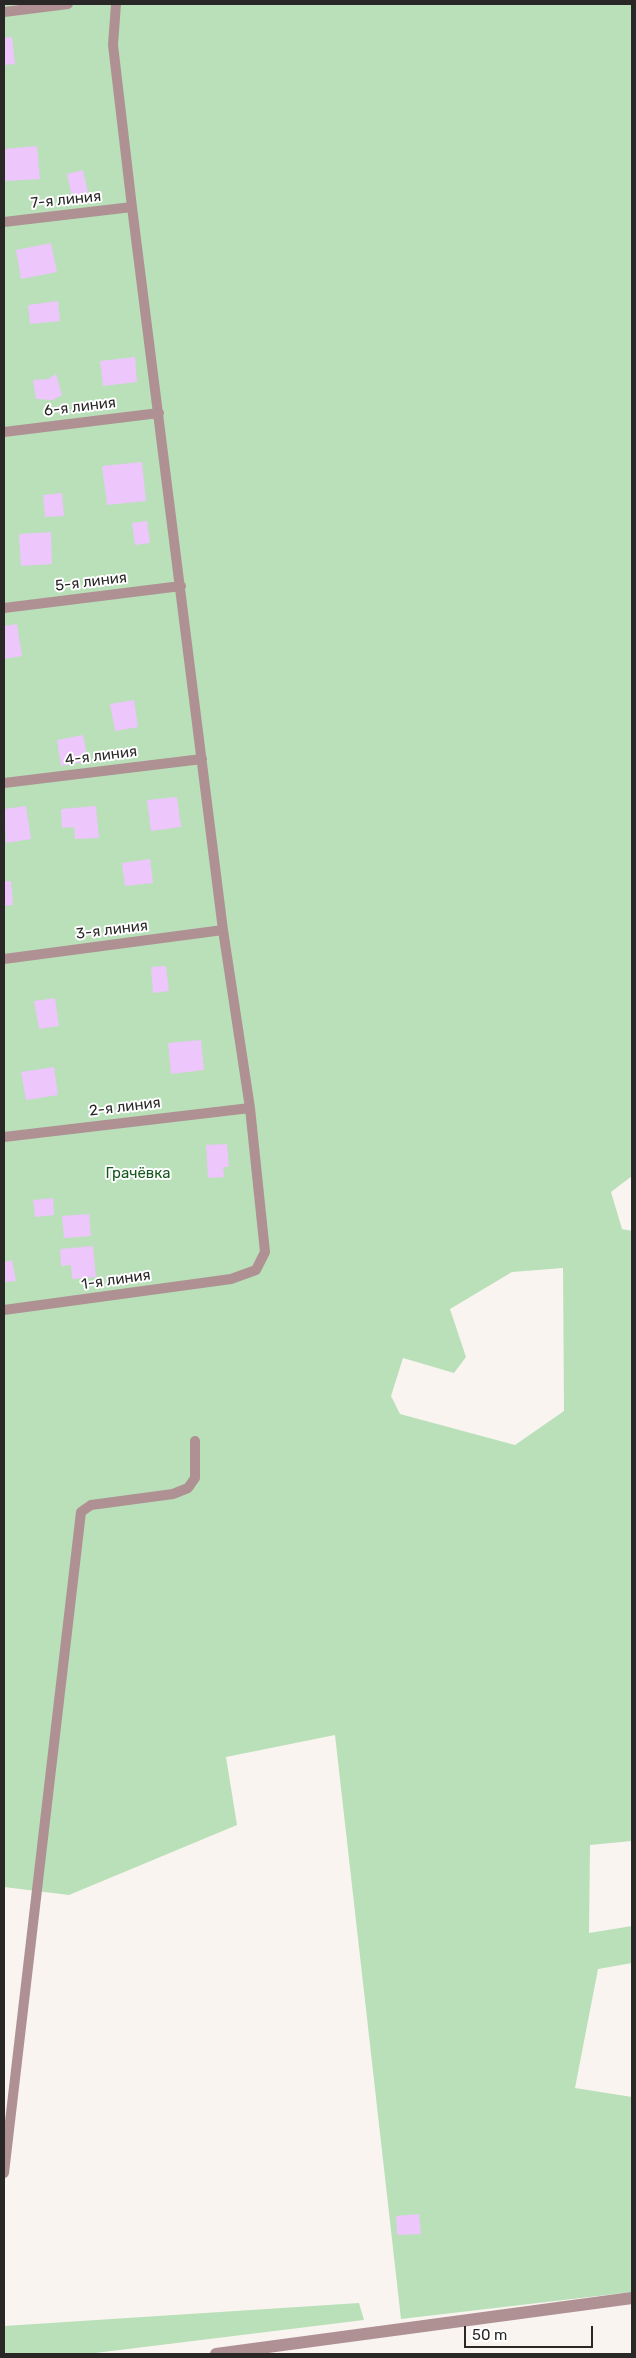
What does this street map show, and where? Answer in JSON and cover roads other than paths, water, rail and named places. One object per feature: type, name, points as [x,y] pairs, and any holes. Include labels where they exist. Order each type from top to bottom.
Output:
[{"type":"street","points":[[216,2354],[632,2298]]},
{"type":"lane","points":[[4,12],[68,4]]},
{"type":"lane","name":"1-я линия","points":[[4,1310],[231,1279],[256,1270],[266,1252],[250,1108],[223,930],[132,207],[113,45],[116,4]]},
{"type":"lane","name":"7-я линия","points":[[4,222],[132,207]]},
{"type":"lane","name":"6-я линия","points":[[4,432],[159,413]]},
{"type":"lane","name":"5-я линия","points":[[4,608],[181,586]]},
{"type":"lane","name":"4-я линия","points":[[4,783],[202,759]]},
{"type":"lane","name":"3-я линия","points":[[4,959],[223,930]]},
{"type":"lane","name":"2-я линия","points":[[4,1137],[250,1108]]},
{"type":"lane","points":[[4,2173],[81,1512],[91,1505],[172,1494],[188,1488],[195,1478],[195,1441]]},
{"type":"park label","name":"Грачёвка","points":[[138,1174]]}]
